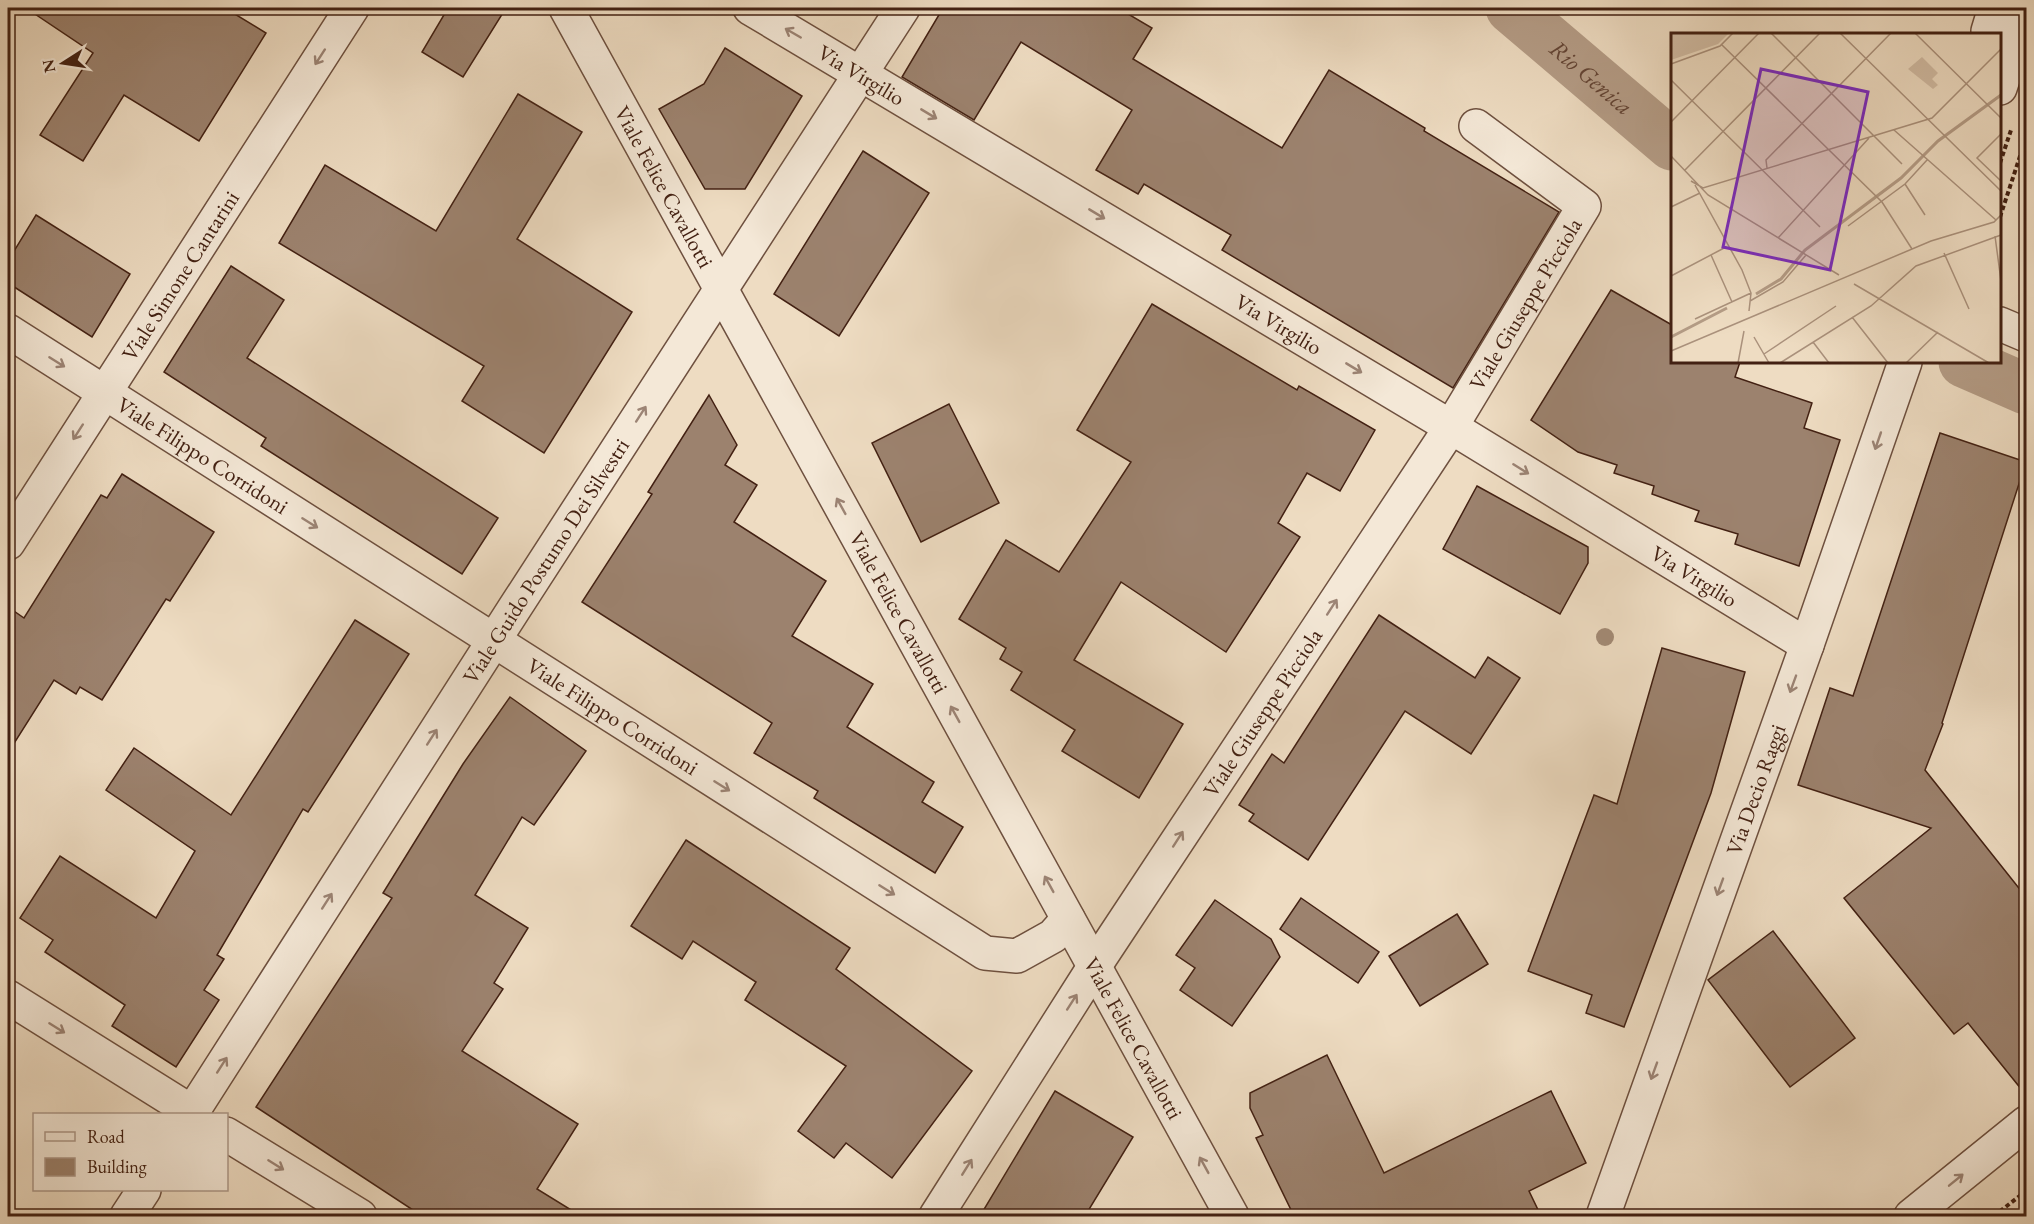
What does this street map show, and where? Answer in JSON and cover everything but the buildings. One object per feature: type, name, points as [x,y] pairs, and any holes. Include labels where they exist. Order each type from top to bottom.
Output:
[{"type":"street","name":"Viale Simone Cantarini","points":[[8,543],[352,8]]},
{"type":"street","name":"Viale Felice Cavallotti","points":[[566,8],[1232,1216]]},
{"type":"street","name":"Via Virgilio","points":[[750,8],[1451,427],[1807,645]]},
{"type":"street","name":"Viale Guido Postumo Dei Silvestri","points":[[193,1113],[494,640],[903,8]]},
{"type":"street","points":[[2001,85],[2026,9]]},
{"type":"street","name":"Viale Giuseppe Picciola","points":[[936,1216],[1094,967],[1451,427],[1584,206],[1476,126]]},
{"type":"street","points":[[2001,324],[2026,335]]},
{"type":"street","name":"Viale Filippo Corridoni","points":[[8,331],[985,953],[1017,956],[1053,936],[1068,920]]},
{"type":"street","name":"Via Decio Raggi","points":[[1603,1216],[1807,645],[1901,373]]},
{"type":"street","points":[[8,997],[190,1113]]},
{"type":"street","points":[[1911,1216],[2026,1123]]},
{"type":"street","points":[[228,1135],[360,1216]]},
{"type":"street","points":[[127,1216],[143,1191]]},
{"type":"path","points":[[2001,214],[2026,138]]},
{"type":"path","points":[[1994,1216],[2026,1191]]},
{"type":"waterway","name":"Rio Genica","points":[[1511,8],[1671,144]]},
{"type":"waterway","name":"Rio Genica","points":[[1966,363],[2026,389]]}]
